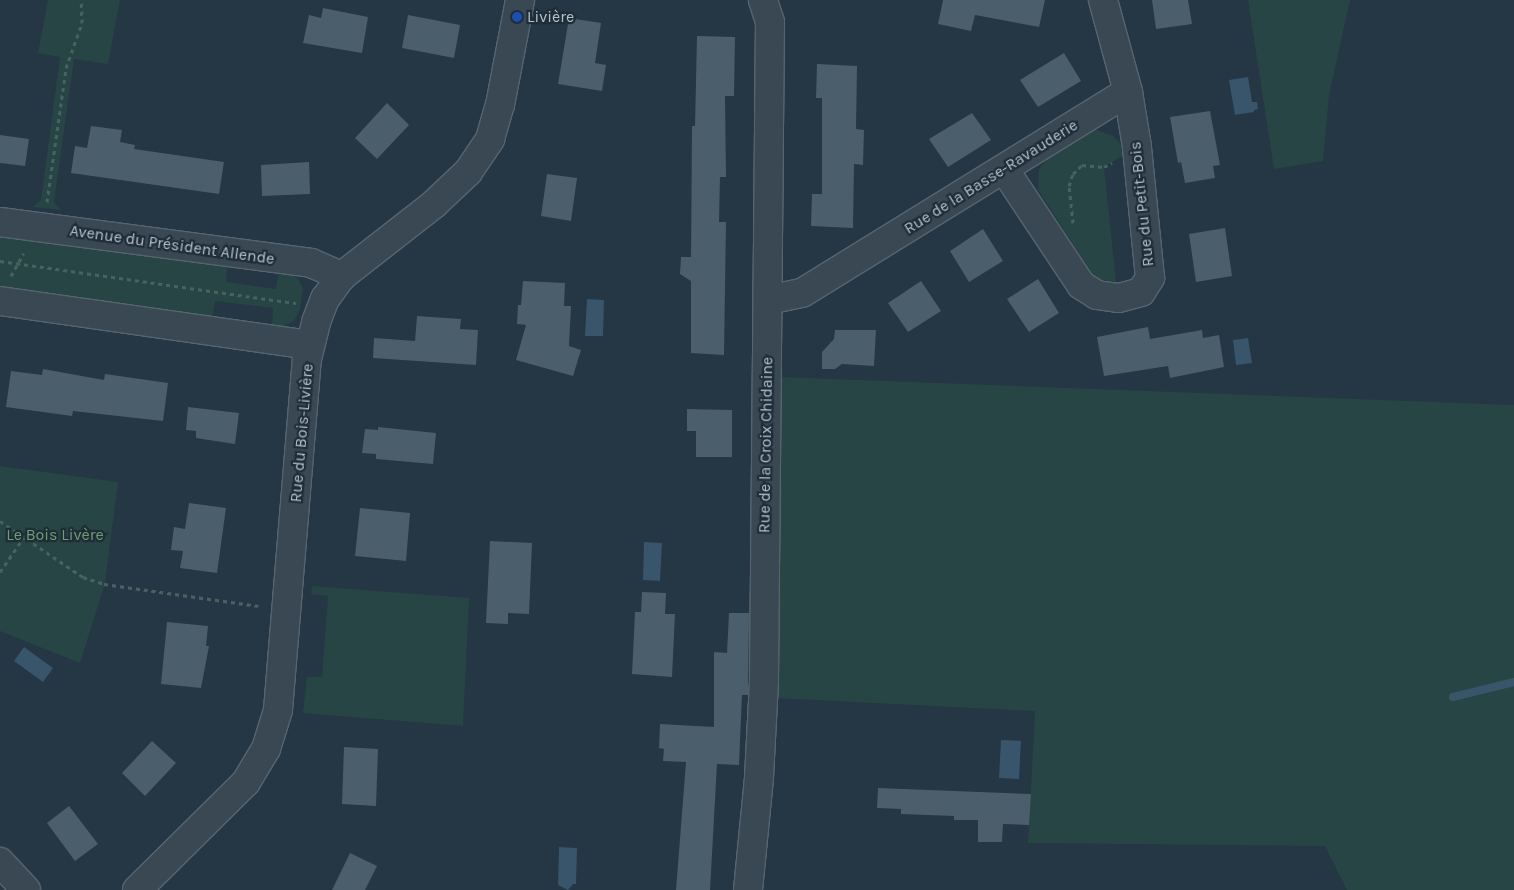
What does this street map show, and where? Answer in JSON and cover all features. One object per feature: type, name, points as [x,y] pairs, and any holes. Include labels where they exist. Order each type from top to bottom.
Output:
[{"type":"street","name":"Rue du Bois-Livière","points":[[137,890],[239,789],[257,766],[266,749],[278,710],[288,610],[309,345],[322,306],[342,276],[434,204],[468,172],[490,139],[500,105],[520,0]]},
{"type":"street","name":"Rue de la Croix Chidaine","points":[[748,890],[759,777],[764,680],[770,22],[763,0]]},
{"type":"street","points":[[1103,0],[1128,92]]},
{"type":"street","name":"Rue de la Basse-Ravauderie","points":[[768,300],[802,293],[1128,92]]},
{"type":"street","name":"Rue du Petit-Bois","points":[[1004,169],[1081,285],[1097,295],[1119,298],[1141,292],[1150,278],[1137,147],[1128,92]]},
{"type":"street","name":"Avenue du Président Allende","points":[[0,222],[311,263],[342,276]]},
{"type":"street","points":[[4,290],[309,345]]},
{"type":"street","points":[[0,862],[26,890]]},
{"type":"path","points":[[4,290],[17,263],[39,228],[48,200],[66,68],[82,23],[81,0]]},
{"type":"path","points":[[1076,231],[1069,186],[1077,168],[1086,165],[1106,166],[1137,147]]},
{"type":"path","points":[[0,261],[322,306]]},
{"type":"path","points":[[0,521],[83,577],[104,584],[288,610]]},
{"type":"path","points":[[0,572],[24,537]]},
{"type":"green space","points":[[48,0],[120,0],[108,64],[74,59],[54,202],[61,210],[32,207],[41,200],[60,57],[38,53]]},
{"type":"green space","points":[[1248,0],[1350,0],[1329,95],[1323,161],[1274,169]]},
{"type":"green space","points":[[1094,129],[1113,136],[1119,142],[1125,154],[1104,167],[1116,282],[1097,279],[1093,275],[1038,190],[1039,169],[1048,158]]},
{"type":"green space","points":[[0,232],[228,263],[226,282],[276,289],[279,270],[295,274],[303,288],[300,310],[293,322],[281,327],[272,327],[273,308],[215,301],[212,320],[0,290]]},
{"type":"green space","points":[[780,377],[1514,405],[1514,890],[1347,890],[1325,846],[1028,843],[1035,711],[775,698]]},
{"type":"green space","name":"Le Bois Livère","points":[[0,466],[118,482],[105,583],[80,663],[0,631]]},
{"type":"green space","points":[[312,586],[469,598],[463,726],[303,713],[307,677],[322,677],[328,596],[311,594]]},
{"type":"water","points":[[1248,77],[1252,102],[1257,102],[1258,109],[1254,110],[1254,112],[1235,115],[1229,80]]},
{"type":"water","points":[[587,299],[604,300],[603,336],[585,336]]},
{"type":"water","points":[[1248,338],[1252,363],[1236,365],[1233,340]]},
{"type":"water","points":[[644,542],[662,543],[660,581],[643,580]]},
{"type":"water","points":[[24,647],[53,668],[43,682],[14,661]]},
{"type":"water","points":[[1001,740],[1021,741],[1019,779],[999,778]]},
{"type":"water","points":[[559,847],[577,848],[576,884],[573,884],[568,890],[558,885]]},
{"type":"building","points":[[943,0],[1045,0],[1039,27],[975,15],[971,31],[938,24]]},
{"type":"building","points":[[1152,0],[1188,0],[1192,24],[1156,29]]},
{"type":"building","points":[[323,8],[368,17],[362,53],[303,43],[309,15],[321,18]]},
{"type":"building","points":[[408,15],[460,25],[454,58],[402,48]]},
{"type":"building","points":[[569,18],[601,23],[595,63],[606,65],[602,91],[558,84]]},
{"type":"building","points":[[697,36],[735,37],[734,96],[725,96],[726,177],[720,177],[719,222],[726,222],[724,355],[691,353],[691,281],[680,274],[681,257],[691,257],[692,126],[695,126]]},
{"type":"building","points":[[1064,53],[1081,81],[1038,107],[1020,80]]},
{"type":"building","points":[[817,64],[857,66],[856,129],[864,130],[863,165],[854,164],[853,228],[811,226],[812,194],[822,194],[822,98],[816,98]]},
{"type":"building","points":[[387,103],[409,125],[377,159],[355,138]]},
{"type":"building","points":[[1210,111],[1220,165],[1213,166],[1215,178],[1185,183],[1181,162],[1178,163],[1170,117]]},
{"type":"building","points":[[972,113],[991,140],[948,167],[929,139]]},
{"type":"building","points":[[91,126],[122,130],[120,142],[135,145],[134,149],[224,162],[219,194],[71,173],[75,146],[87,148]]},
{"type":"building","points":[[0,135],[29,139],[25,166],[0,163]]},
{"type":"building","points":[[309,162],[310,194],[262,196],[261,165]]},
{"type":"building","points":[[547,174],[577,178],[571,221],[541,216]]},
{"type":"building","points":[[1225,228],[1232,276],[1196,282],[1189,234]]},
{"type":"building","points":[[983,229],[1003,261],[969,282],[950,251]]},
{"type":"building","points":[[1038,279],[1059,313],[1029,332],[1007,299]]},
{"type":"building","points":[[523,281],[565,283],[564,306],[571,306],[569,346],[581,350],[573,376],[516,360],[526,325],[517,324],[518,305],[521,305]]},
{"type":"building","points":[[921,281],[941,311],[908,332],[888,303]]},
{"type":"building","points":[[417,316],[461,319],[460,329],[478,330],[476,365],[373,358],[374,338],[415,341]]},
{"type":"building","points":[[1148,327],[1150,339],[1202,330],[1203,338],[1219,335],[1224,367],[1170,378],[1168,366],[1104,376],[1097,337]]},
{"type":"building","points":[[835,330],[876,330],[874,366],[842,364],[835,369],[822,369],[822,352],[834,339]]},
{"type":"building","points":[[43,369],[104,380],[105,374],[168,383],[163,421],[73,411],[72,416],[6,407],[11,371],[42,375]]},
{"type":"building","points":[[188,407],[239,413],[235,444],[196,438],[196,431],[186,430]]},
{"type":"building","points":[[687,409],[732,410],[732,457],[696,457],[696,431],[687,431]]},
{"type":"building","points":[[378,427],[436,433],[433,464],[376,459],[376,454],[362,453],[365,429],[378,430]]},
{"type":"building","points":[[189,503],[226,508],[217,573],[180,568],[183,551],[171,550],[174,527],[185,529]]},
{"type":"building","points":[[360,508],[410,513],[406,561],[355,556]]},
{"type":"building","points":[[490,541],[532,543],[529,614],[508,613],[508,624],[486,623]]},
{"type":"building","points":[[642,592],[666,593],[665,614],[675,614],[672,677],[632,674],[635,612],[641,612]]},
{"type":"building","points":[[729,613],[749,613],[748,695],[742,695],[739,765],[717,764],[710,890],[676,890],[686,762],[663,761],[664,749],[659,748],[660,724],[714,727],[714,652],[727,653]]},
{"type":"building","points":[[167,622],[208,626],[206,646],[209,646],[201,688],[161,684]]},
{"type":"building","points":[[152,741],[176,763],[145,796],[122,773]]},
{"type":"building","points":[[344,747],[378,749],[376,806],[342,804]]},
{"type":"building","points":[[878,788],[1031,794],[1029,825],[1003,824],[1002,842],[978,842],[978,820],[954,820],[954,816],[901,814],[901,809],[877,808]]},
{"type":"building","points":[[69,806],[98,844],[75,861],[47,823]]},
{"type":"building","points":[[350,853],[377,866],[365,890],[332,890]]},
{"type":"waterway","points":[[1453,697],[1514,682]]},
{"type":"place","name":"Livière","points":[[517,17]]}]
